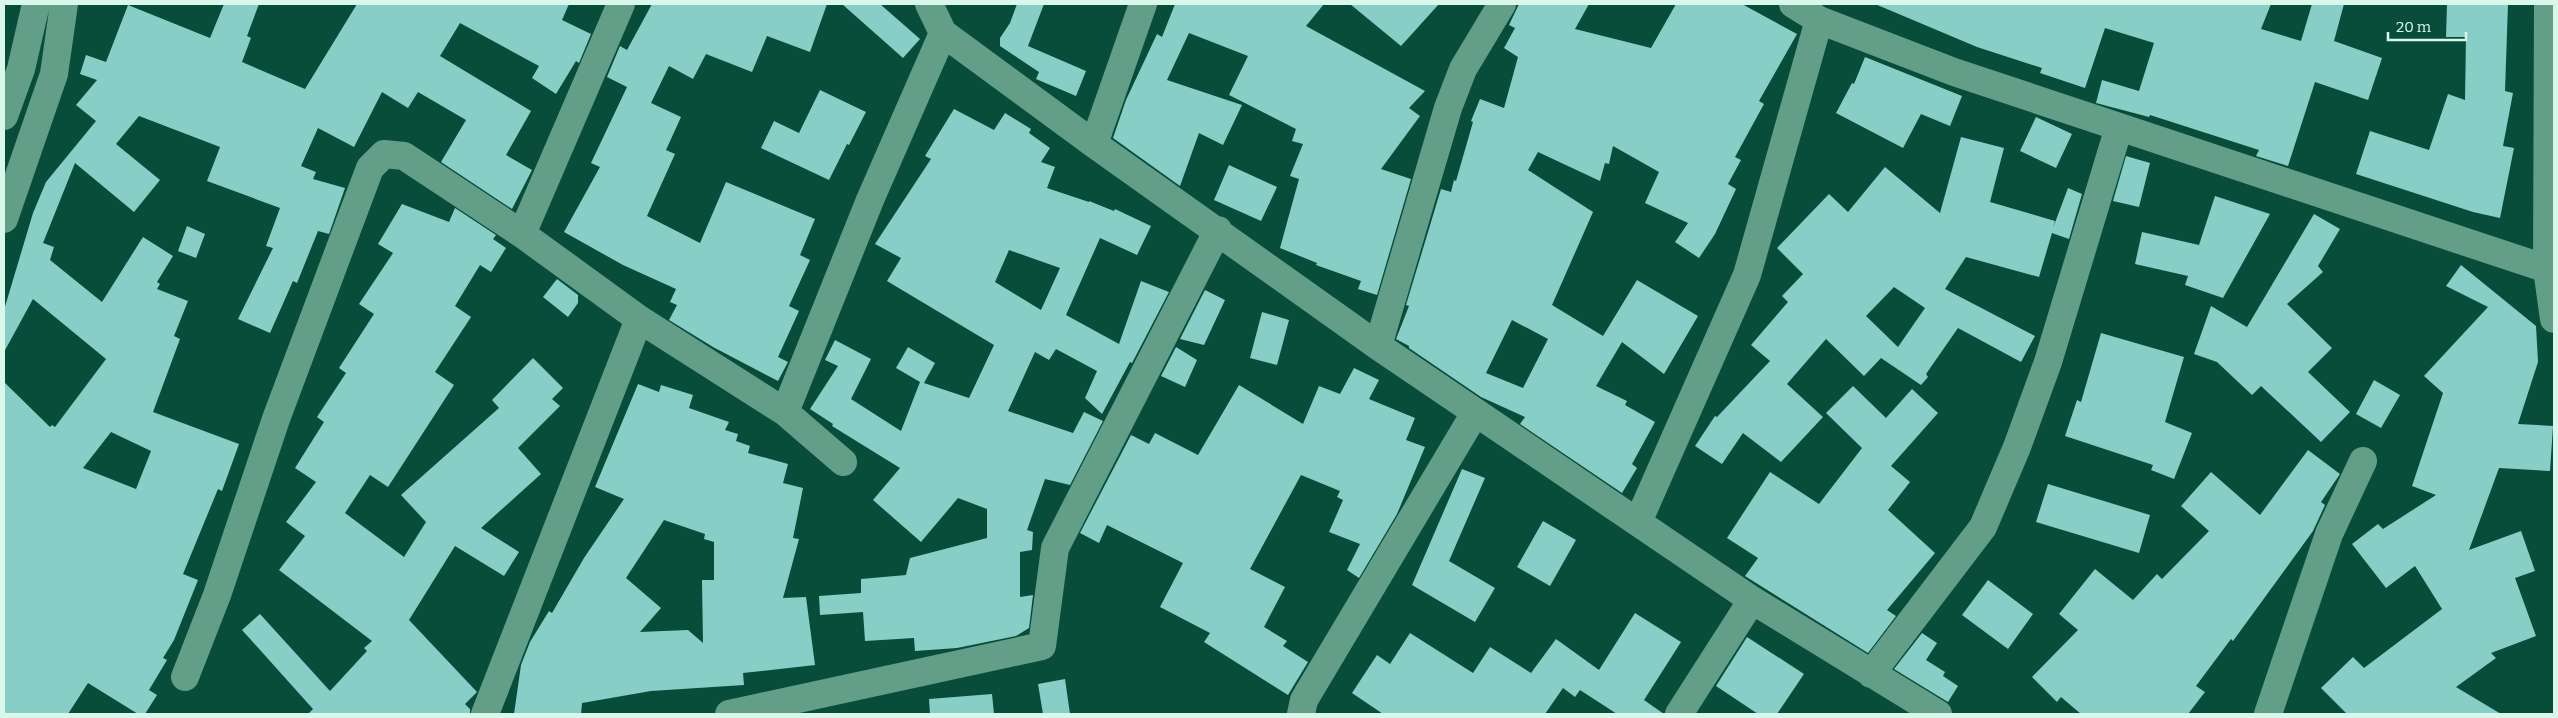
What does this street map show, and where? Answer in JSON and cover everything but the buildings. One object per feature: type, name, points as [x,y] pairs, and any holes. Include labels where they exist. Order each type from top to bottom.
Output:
[{"type":"street","points":[[4,116],[9,89],[21,69],[36,4]]},
{"type":"street","points":[[4,220],[54,74],[64,4]]},
{"type":"street","points":[[522,234],[621,4]]},
{"type":"street","points":[[929,4],[943,33],[1094,144],[1218,230],[1378,346],[1752,600],[1938,714]]},
{"type":"street","points":[[1094,144],[1143,4]]},
{"type":"street","points":[[1378,346],[1448,108],[1463,68],[1502,4]]},
{"type":"street","points":[[1793,4],[1819,20],[1954,72],[2547,269]]},
{"type":"street","points":[[2548,4],[2547,269],[2554,320]]},
{"type":"street","points":[[1638,522],[1747,275],[1819,20]]},
{"type":"street","points":[[785,412],[870,200],[943,33]]},
{"type":"street","points":[[1871,674],[1983,527],[2017,447],[2048,362],[2119,127]]},
{"type":"street","points":[[185,677],[217,595],[276,419],[370,168],[384,154],[404,156],[522,234],[639,319],[785,412],[843,462]]},
{"type":"street","points":[[729,714],[1042,646],[1055,548],[1218,230]]},
{"type":"street","points":[[485,714],[639,319]]},
{"type":"street","points":[[1301,714],[1304,700],[1474,413]]},
{"type":"street","points":[[2268,714],[2329,534],[2363,461]]},
{"type":"street","points":[[1679,714],[1752,600]]}]
